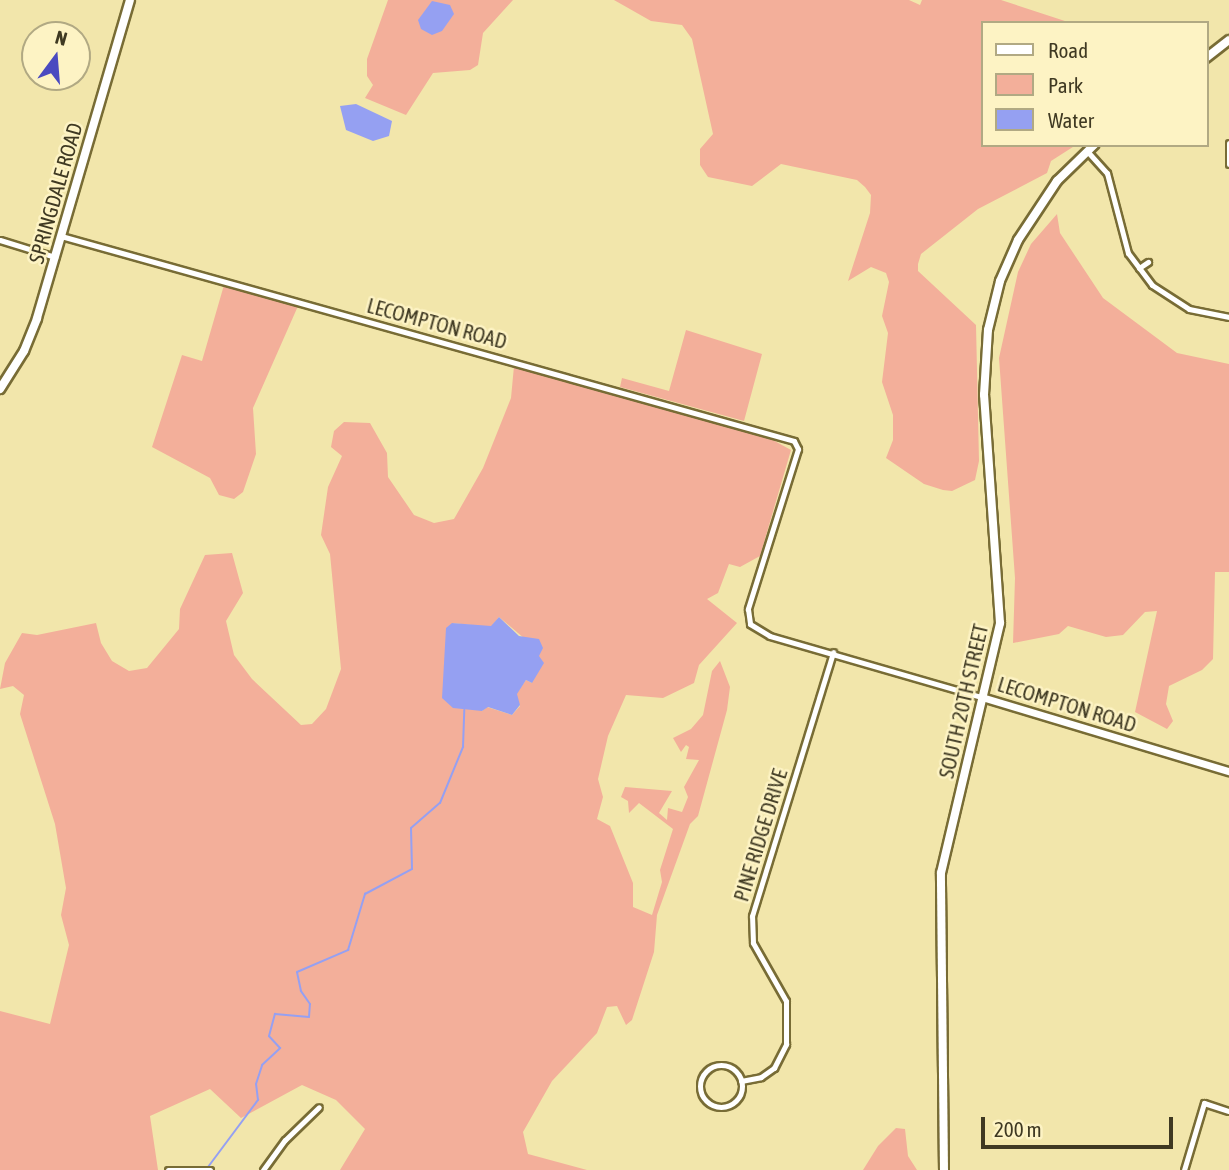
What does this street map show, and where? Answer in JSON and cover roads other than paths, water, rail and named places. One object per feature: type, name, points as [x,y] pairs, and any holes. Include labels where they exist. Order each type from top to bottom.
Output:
[{"type":"main road","name":"SPRINGDALE ROAD","points":[[0,389],[24,351],[55,257],[130,0]]},
{"type":"main road","points":[[1208,56],[1229,40]]},
{"type":"main road","name":"SOUTH 20TH STREET","points":[[944,1170],[941,873],[985,698],[1001,604],[984,395],[988,330],[1000,281],[1018,240],[1057,181],[1090,148]]},
{"type":"street","points":[[1229,143],[1229,164]]},
{"type":"street","points":[[1090,148],[1107,173],[1120,235],[1139,268],[1158,290],[1189,309],[1229,317]]},
{"type":"street","points":[[1219,154],[1227,154]]},
{"type":"street","name":"LECOMPTON ROAD","points":[[61,236],[794,441],[798,450],[748,609],[755,629],[1229,771]]},
{"type":"street","points":[[0,240],[55,257]]},
{"type":"street","points":[[1139,268],[1148,261]]},
{"type":"street","name":"PINE RIDGE DRIVE","points":[[741,1081],[761,1077],[774,1068],[786,1044],[786,1002],[753,943],[752,916],[833,652]]},
{"type":"street","points":[[715,1066],[733,1069],[741,1081],[739,1096],[723,1106],[706,1100],[700,1089],[705,1072],[715,1066]]},
{"type":"street","points":[[1184,1170],[1204,1103],[1229,1111]]},
{"type":"street","points":[[263,1170],[285,1140],[319,1107]]},
{"type":"street","points":[[168,1170],[210,1170]]},
{"type":"water","points":[[432,1],[450,5],[454,14],[442,31],[432,35],[421,29],[418,20]]},
{"type":"water","points":[[356,104],[392,121],[389,136],[373,141],[346,130],[340,106]]},
{"type":"water","points":[[499,617],[519,636],[539,639],[543,648],[539,656],[544,663],[532,683],[526,680],[517,694],[520,705],[512,715],[488,707],[482,711],[453,708],[442,698],[446,628],[452,623],[491,626]]},
{"type":"waterway","points":[[208,1167],[258,1100],[256,1084],[262,1065],[280,1048],[269,1036],[275,1014],[309,1017],[310,1004],[301,991],[297,972],[348,950],[365,894],[412,869],[411,828],[440,803],[463,747],[464,710]]}]
